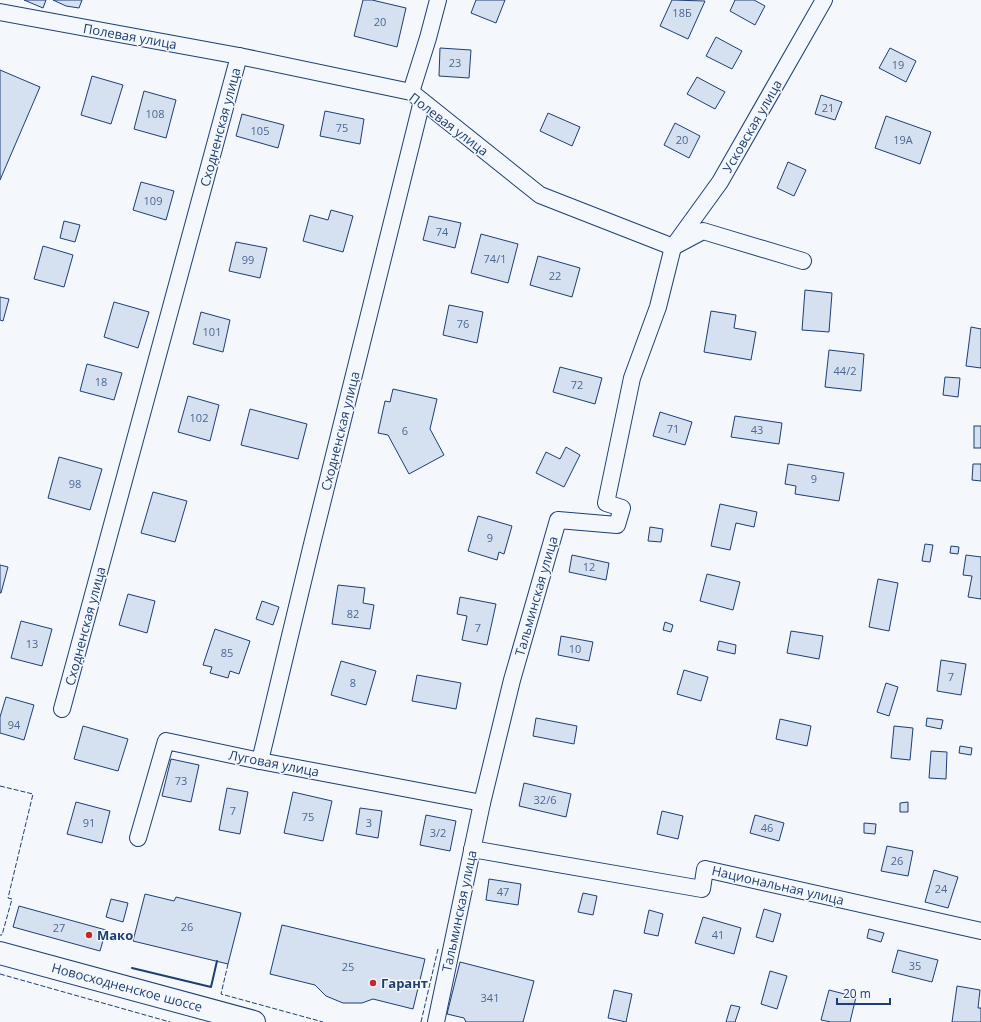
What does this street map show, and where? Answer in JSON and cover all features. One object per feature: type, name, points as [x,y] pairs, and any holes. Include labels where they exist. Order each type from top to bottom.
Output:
[{"type":"main road","name":"Новосходненское шоссе","points":[[0,953],[254,1022]]},
{"type":"street","name":"Сходненская улица","points":[[260,761],[417,97],[438,0]]},
{"type":"street","name":"Усковская улица","points":[[673,247],[720,182],[824,0]]},
{"type":"street","name":"Полевая улица","points":[[0,12],[239,56],[417,97],[540,195],[673,247]]},
{"type":"street","name":"Сходненская улица","points":[[62,709],[239,56]]},
{"type":"street","points":[[673,247],[703,231],[802,261]]},
{"type":"street","name":"Тальминская улица","points":[[436,1022],[482,803],[512,680],[558,520],[617,525],[622,508],[606,503],[632,378],[658,307],[673,247]]},
{"type":"street","name":"Луговая улица","points":[[138,838],[166,741],[260,761],[482,803]]},
{"type":"street","name":"Национальная улица","points":[[472,849],[702,889],[705,869],[981,932]]},
{"type":"building","points":[[24,0],[46,0],[43,8]]},
{"type":"building","points":[[53,0],[82,0],[79,8],[66,6]]},
{"type":"building","points":[[363,0],[372,0],[406,8],[397,47],[354,36]]},
{"type":"building","points":[[476,0],[505,0],[496,23],[471,13]]},
{"type":"building","points":[[672,0],[705,1],[688,39],[660,26]]},
{"type":"building","points":[[735,0],[754,0],[765,6],[755,25],[730,11]]},
{"type":"building","points":[[716,37],[742,51],[732,69],[706,56]]},
{"type":"building","points":[[440,48],[471,50],[469,78],[439,76]]},
{"type":"building","points":[[890,48],[916,61],[906,82],[879,68]]},
{"type":"building","points":[[0,70],[40,87],[0,180]]},
{"type":"building","points":[[92,76],[123,85],[111,124],[81,115]]},
{"type":"building","points":[[697,77],[725,92],[715,109],[687,94]]},
{"type":"building","points":[[144,91],[176,100],[166,138],[134,129]]},
{"type":"building","points":[[821,95],[842,102],[835,120],[815,114]]},
{"type":"building","points":[[325,111],[364,119],[360,144],[320,136]]},
{"type":"building","points":[[548,113],[580,127],[572,146],[540,131]]},
{"type":"building","points":[[242,114],[284,125],[278,148],[236,136]]},
{"type":"building","points":[[886,116],[931,132],[920,164],[875,148]]},
{"type":"building","points":[[675,123],[700,136],[689,158],[664,145]]},
{"type":"building","points":[[788,162],[806,170],[794,196],[777,188]]},
{"type":"building","points":[[141,182],[174,191],[166,220],[133,210]]},
{"type":"building","points":[[331,210],[353,216],[343,252],[303,241],[310,215],[328,220]]},
{"type":"building","points":[[429,216],[461,223],[455,248],[423,240]]},
{"type":"building","points":[[64,221],[80,225],[75,242],[60,238]]},
{"type":"building","points":[[481,234],[518,244],[508,283],[471,273]]},
{"type":"building","points":[[236,242],[267,248],[260,278],[229,271]]},
{"type":"building","points":[[43,246],[73,255],[64,287],[34,279]]},
{"type":"building","points":[[538,256],[580,268],[572,297],[530,285]]},
{"type":"building","points":[[805,290],[832,293],[829,332],[802,330]]},
{"type":"building","points":[[0,297],[9,299],[3,321],[0,320]]},
{"type":"building","points":[[114,302],[149,312],[138,348],[104,337]]},
{"type":"building","points":[[449,305],[483,312],[477,343],[443,335]]},
{"type":"building","points":[[711,311],[736,315],[734,328],[756,332],[751,360],[704,352]]},
{"type":"building","points":[[201,312],[230,320],[223,352],[193,344]]},
{"type":"building","points":[[971,327],[981,329],[981,368],[966,366]]},
{"type":"building","points":[[829,350],[864,354],[861,391],[825,387]]},
{"type":"building","points":[[87,364],[122,373],[114,400],[80,391]]},
{"type":"building","points":[[560,367],[602,378],[595,404],[553,392]]},
{"type":"building","points":[[945,377],[960,378],[958,397],[943,395]]},
{"type":"building","points":[[393,389],[437,399],[430,429],[444,455],[409,474],[388,435],[378,433],[385,401],[390,402]]},
{"type":"building","points":[[188,396],[219,405],[210,441],[178,432]]},
{"type":"building","points":[[250,409],[307,424],[298,459],[241,445]]},
{"type":"building","points":[[660,412],[692,422],[685,445],[653,436]]},
{"type":"building","points":[[735,416],[782,423],[779,444],[731,437]]},
{"type":"building","points":[[974,426],[981,426],[981,448],[974,448]]},
{"type":"building","points":[[566,447],[580,455],[564,487],[536,473],[546,452],[560,459]]},
{"type":"building","points":[[59,457],[102,469],[90,510],[48,498]]},
{"type":"building","points":[[788,464],[844,473],[839,501],[795,494],[796,486],[785,484]]},
{"type":"building","points":[[973,464],[981,464],[981,481],[972,480]]},
{"type":"building","points":[[153,492],[187,501],[175,542],[141,533]]},
{"type":"building","points":[[720,504],[757,512],[754,527],[736,523],[730,550],[711,546]]},
{"type":"building","points":[[478,516],[512,526],[504,554],[499,552],[497,560],[468,551]]},
{"type":"building","points":[[650,527],[663,529],[661,542],[648,541]]},
{"type":"building","points":[[925,544],[933,545],[930,562],[922,561]]},
{"type":"building","points":[[951,546],[959,547],[958,554],[950,553]]},
{"type":"building","points":[[572,555],[609,563],[606,580],[569,572]]},
{"type":"building","points":[[966,555],[981,557],[981,599],[968,597],[972,576],[963,575]]},
{"type":"building","points":[[0,565],[8,567],[1,593],[0,593]]},
{"type":"building","points":[[707,574],[740,582],[733,610],[700,601]]},
{"type":"building","points":[[878,579],[898,583],[889,631],[869,627]]},
{"type":"building","points":[[338,585],[365,588],[363,603],[374,605],[370,629],[332,624]]},
{"type":"building","points":[[128,594],[155,601],[147,633],[119,625]]},
{"type":"building","points":[[460,597],[496,604],[487,645],[462,640],[467,616],[457,614]]},
{"type":"building","points":[[262,601],[279,607],[273,625],[256,619]]},
{"type":"building","points":[[21,621],[52,629],[42,666],[11,658]]},
{"type":"building","points":[[665,622],[673,625],[671,632],[663,630]]},
{"type":"building","points":[[215,629],[250,641],[239,674],[230,671],[228,678],[210,673],[212,667],[203,665]]},
{"type":"building","points":[[791,631],[823,636],[819,659],[787,653]]},
{"type":"building","points":[[561,636],[593,642],[589,661],[558,655]]},
{"type":"building","points":[[719,641],[736,645],[735,654],[717,650]]},
{"type":"building","points":[[941,660],[966,664],[961,695],[937,691]]},
{"type":"building","points":[[341,661],[376,671],[366,705],[331,695]]},
{"type":"building","points":[[684,670],[708,677],[701,701],[677,694]]},
{"type":"building","points":[[417,675],[461,683],[456,709],[412,701]]},
{"type":"building","points":[[886,683],[898,687],[889,716],[877,712]]},
{"type":"building","points":[[6,697],[34,705],[24,740],[0,733],[0,717]]},
{"type":"building","points":[[536,718],[577,726],[574,744],[533,736]]},
{"type":"building","points":[[927,718],[943,720],[941,729],[926,726]]},
{"type":"building","points":[[780,719],[811,726],[807,746],[776,739]]},
{"type":"building","points":[[83,726],[128,739],[118,771],[74,759]]},
{"type":"building","points":[[894,726],[913,728],[910,760],[891,758]]},
{"type":"building","points":[[960,746],[972,748],[971,755],[959,753]]},
{"type":"building","points":[[931,751],[947,752],[946,779],[929,778]]},
{"type":"building","points":[[171,759],[199,765],[191,802],[162,796]]},
{"type":"building","points":[[524,783],[571,794],[566,817],[519,806]]},
{"type":"building","points":[[227,788],[248,792],[240,834],[219,830]]},
{"type":"building","points":[[293,792],[332,801],[323,841],[284,833]]},
{"type":"building","points":[[76,802],[110,811],[102,843],[67,834]]},
{"type":"building","points":[[908,802],[908,812],[900,812],[900,803]]},
{"type":"building","points":[[360,808],[382,811],[378,838],[356,834]]},
{"type":"building","points":[[662,811],[683,816],[678,839],[657,834]]},
{"type":"building","points":[[426,815],[456,821],[450,851],[420,845]]},
{"type":"building","points":[[755,815],[784,823],[779,841],[750,833]]},
{"type":"building","points":[[864,823],[876,824],[875,834],[864,833]]},
{"type":"building","points":[[887,846],[913,851],[908,876],[881,871]]},
{"type":"building","points":[[934,870],[958,877],[948,908],[925,902]]},
{"type":"building","points":[[489,879],[521,884],[518,905],[486,900]]},
{"type":"building","points":[[583,893],[597,896],[593,915],[578,912]]},
{"type":"building","points":[[145,894],[174,901],[176,897],[241,913],[228,964],[133,941]]},
{"type":"building","points":[[111,899],[128,903],[123,922],[106,917]]},
{"type":"building","points":[[19,906],[106,930],[100,951],[13,927]]},
{"type":"building","points":[[764,909],[781,914],[773,942],[756,937]]},
{"type":"building","points":[[649,910],[663,914],[658,936],[644,933]]},
{"type":"building","points":[[703,917],[741,928],[734,954],[695,943]]},
{"type":"building","points":[[282,925],[425,959],[413,1009],[373,999],[362,1003],[343,1003],[326,996],[315,985],[270,974]]},
{"type":"building","points":[[869,929],[884,933],[881,942],[867,938]]},
{"type":"building","points":[[898,950],[938,960],[932,982],[892,972]]},
{"type":"building","points":[[460,962],[534,981],[523,1022],[466,1022],[464,1018],[447,1014]]},
{"type":"building","points":[[770,971],[787,976],[777,1009],[761,1004]]},
{"type":"building","points":[[957,986],[980,990],[978,1008],[981,1008],[981,1022],[952,1022]]},
{"type":"building","points":[[614,990],[632,994],[626,1022],[608,1018]]},
{"type":"building","points":[[829,990],[856,997],[850,1022],[831,1022],[821,1020]]},
{"type":"building","points":[[731,1005],[740,1007],[735,1022],[726,1022]]},
{"type":"fence","points":[[0,786],[33,794],[8,898],[12,899],[2,935],[0,935]]},
{"type":"fence","points":[[421,1022],[438,949]]},
{"type":"fence","points":[[228,964],[221,994],[323,1022]]},
{"type":"fence","points":[[0,974],[170,1022]]},
{"type":"wall","points":[[132,968],[211,987],[217,961]]},
{"type":"place","name":"Мако","points":[[89,935]]},
{"type":"place","name":"Гарант","points":[[373,983]]}]
